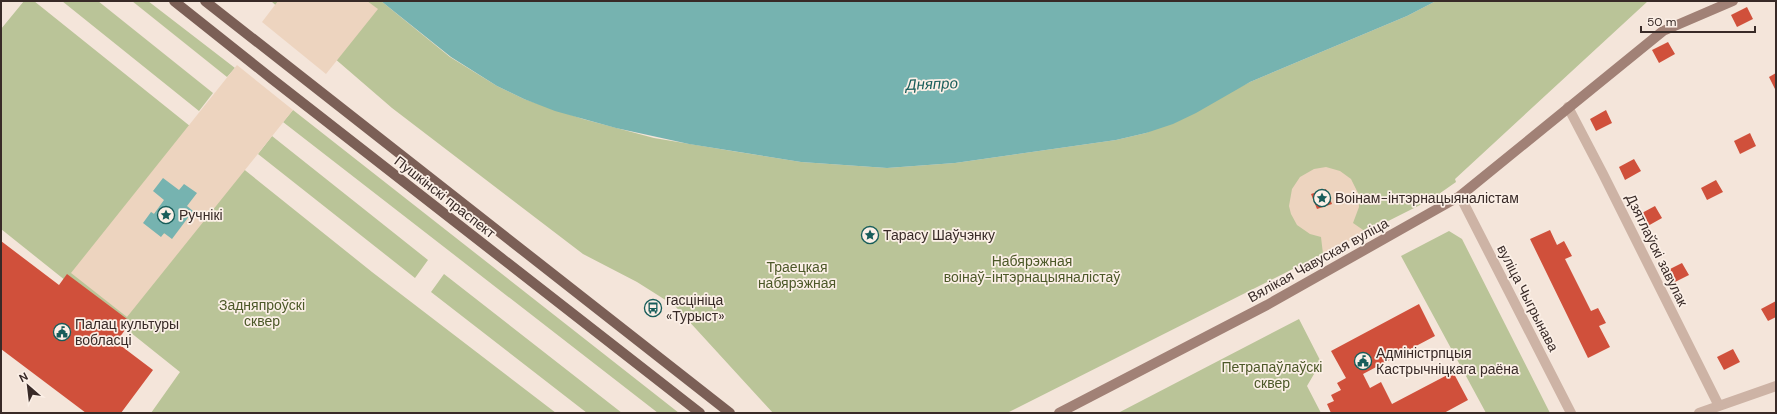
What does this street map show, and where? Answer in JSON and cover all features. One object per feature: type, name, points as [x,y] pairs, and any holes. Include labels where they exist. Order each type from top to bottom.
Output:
[{"type":"main road","name":"Пушкінскі праспект","points":[[174,1],[700,413]]},
{"type":"main road","name":"Пушкінскі праспект","points":[[205,1],[730,413]]},
{"type":"main road","name":"Вялікая Чавуская вуліца","points":[[1059,413],[1267,305],[1460,196],[1663,31],[1733,1]]},
{"type":"street","name":"Дзятлаўскі завулак","points":[[1568,108],[1604,174],[1719,406]]},
{"type":"street","name":"вуліца Чыгрынава","points":[[1460,196],[1571,413]]},
{"type":"street","points":[[1699,413],[1776,386]]},
{"type":"green space","name":"Задняпроўскі сквер","points":[[24,1],[34,1],[372,272],[556,413],[151,413],[180,372],[1,229],[1,29]]},
{"type":"green space","points":[[62,1],[98,1],[213,93],[199,111]]},
{"type":"green space","points":[[132,1],[148,1],[235,68],[227,77]]},
{"type":"green space","points":[[271,1],[381,1],[450,57],[497,86],[524,99],[583,119],[654,138],[732,151],[801,162],[887,168],[955,163],[1116,140],[1146,133],[1250,82],[1407,16],[1436,1],[1648,1],[1455,179],[1456,182],[1426,203],[1007,413],[773,413],[675,306],[637,282],[583,254],[392,108]]},
{"type":"green space","points":[[293,110],[679,413],[658,413],[283,122]]},
{"type":"green space","points":[[272,136],[428,260],[415,278],[258,154]]},
{"type":"green space","points":[[1449,231],[1462,239],[1550,413],[1486,413],[1401,256]]},
{"type":"green space","points":[[444,274],[622,413],[587,413],[431,292]]},
{"type":"green space","name":"Петрапаўлаўскі сквер","points":[[1299,319],[1321,362],[1307,386],[1321,413],[1118,413]]},
{"type":"shaded area","points":[[278,1],[367,1],[378,9],[326,74],[262,22]]},
{"type":"shaded area","points":[[237,65],[293,110],[127,317],[71,273]],"holes":[[[179,190],[186,207],[192,212],[161,236],[151,212],[154,214],[165,200]]]},
{"type":"shaded area","points":[[1326,167],[1340,171],[1351,179],[1358,193],[1359,207],[1353,223],[1366,232],[1323,254],[1321,237],[1310,234],[1297,225],[1291,214],[1289,206],[1292,189],[1300,177],[1314,169]]},
{"type":"water","name":"Дняпро","points":[[381,1],[1436,1],[1407,16],[1250,82],[1196,113],[1173,124],[1146,133],[1116,140],[955,163],[887,168],[801,162],[689,144],[616,128],[555,111],[524,99],[497,86],[451,57]]},
{"type":"water","points":[[163,178],[179,190],[184,184],[197,193],[187,206],[193,211],[172,239],[164,233],[161,237],[143,223],[151,212],[154,214],[164,200],[153,191]]},
{"type":"building","points":[[1747,7],[1753,19],[1737,27],[1731,15]]},
{"type":"building","points":[[1668,42],[1675,54],[1659,63],[1652,50]]},
{"type":"building","points":[[1776,73],[1776,89],[1775,89],[1769,77]]},
{"type":"building","points":[[1606,110],[1612,123],[1596,131],[1590,119]]},
{"type":"building","points":[[1750,133],[1756,146],[1740,154],[1734,141]]},
{"type":"building","points":[[1634,159],[1641,171],[1625,180],[1619,167]]},
{"type":"building","points":[[1716,180],[1723,192],[1707,200],[1701,188]]},
{"type":"building","points":[[1326,189],[1332,204],[1317,209],[1311,194]]},
{"type":"building","points":[[1655,206],[1662,218],[1646,227],[1640,214]]},
{"type":"building","points":[[1550,230],[1557,245],[1564,241],[1572,256],[1565,259],[1591,311],[1598,308],[1606,323],[1599,326],[1610,347],[1588,358],[1530,239]]},
{"type":"building","name":"Палац культуры вобласці","points":[[1,241],[59,285],[67,274],[131,322],[116,342],[153,370],[121,413],[86,413],[1,349]]},
{"type":"building","points":[[1682,263],[1689,275],[1673,283],[1666,271]]},
{"type":"building","points":[[1776,301],[1776,317],[1768,321],[1761,309]]},
{"type":"building","name":"Адміністрпцыя Кастрычніцкага раёна","points":[[1419,304],[1435,336],[1363,374],[1370,388],[1381,382],[1392,404],[1453,372],[1468,400],[1444,413],[1331,413],[1327,404],[1334,401],[1331,395],[1341,390],[1337,383],[1346,378],[1331,351]]},
{"type":"building","points":[[1733,349],[1740,362],[1724,370],[1717,357]]},
{"type":"place","name":"Воінам-інтэрнацыяналістам","points":[[1322,198]]},
{"type":"place","name":"Ручнікі","points":[[166,215]]},
{"type":"place","name":"Тарасу Шаўчэнку","points":[[870,235]]},
{"type":"place","name":"гасцініца «Турыст»","points":[[653,308]]},
{"type":"place","name":"Палац культуры вобласці","points":[[62,332]]},
{"type":"place","name":"Адміністрпцыя Кастрычніцкага раёна","points":[[1363,361]]},
{"type":"park label","name":"Набярэжная воінаў-інтэрнацыяналістаў","points":[[1032,270]]},
{"type":"park label","name":"Траецкая набярэжная","points":[[797,276]]}]
